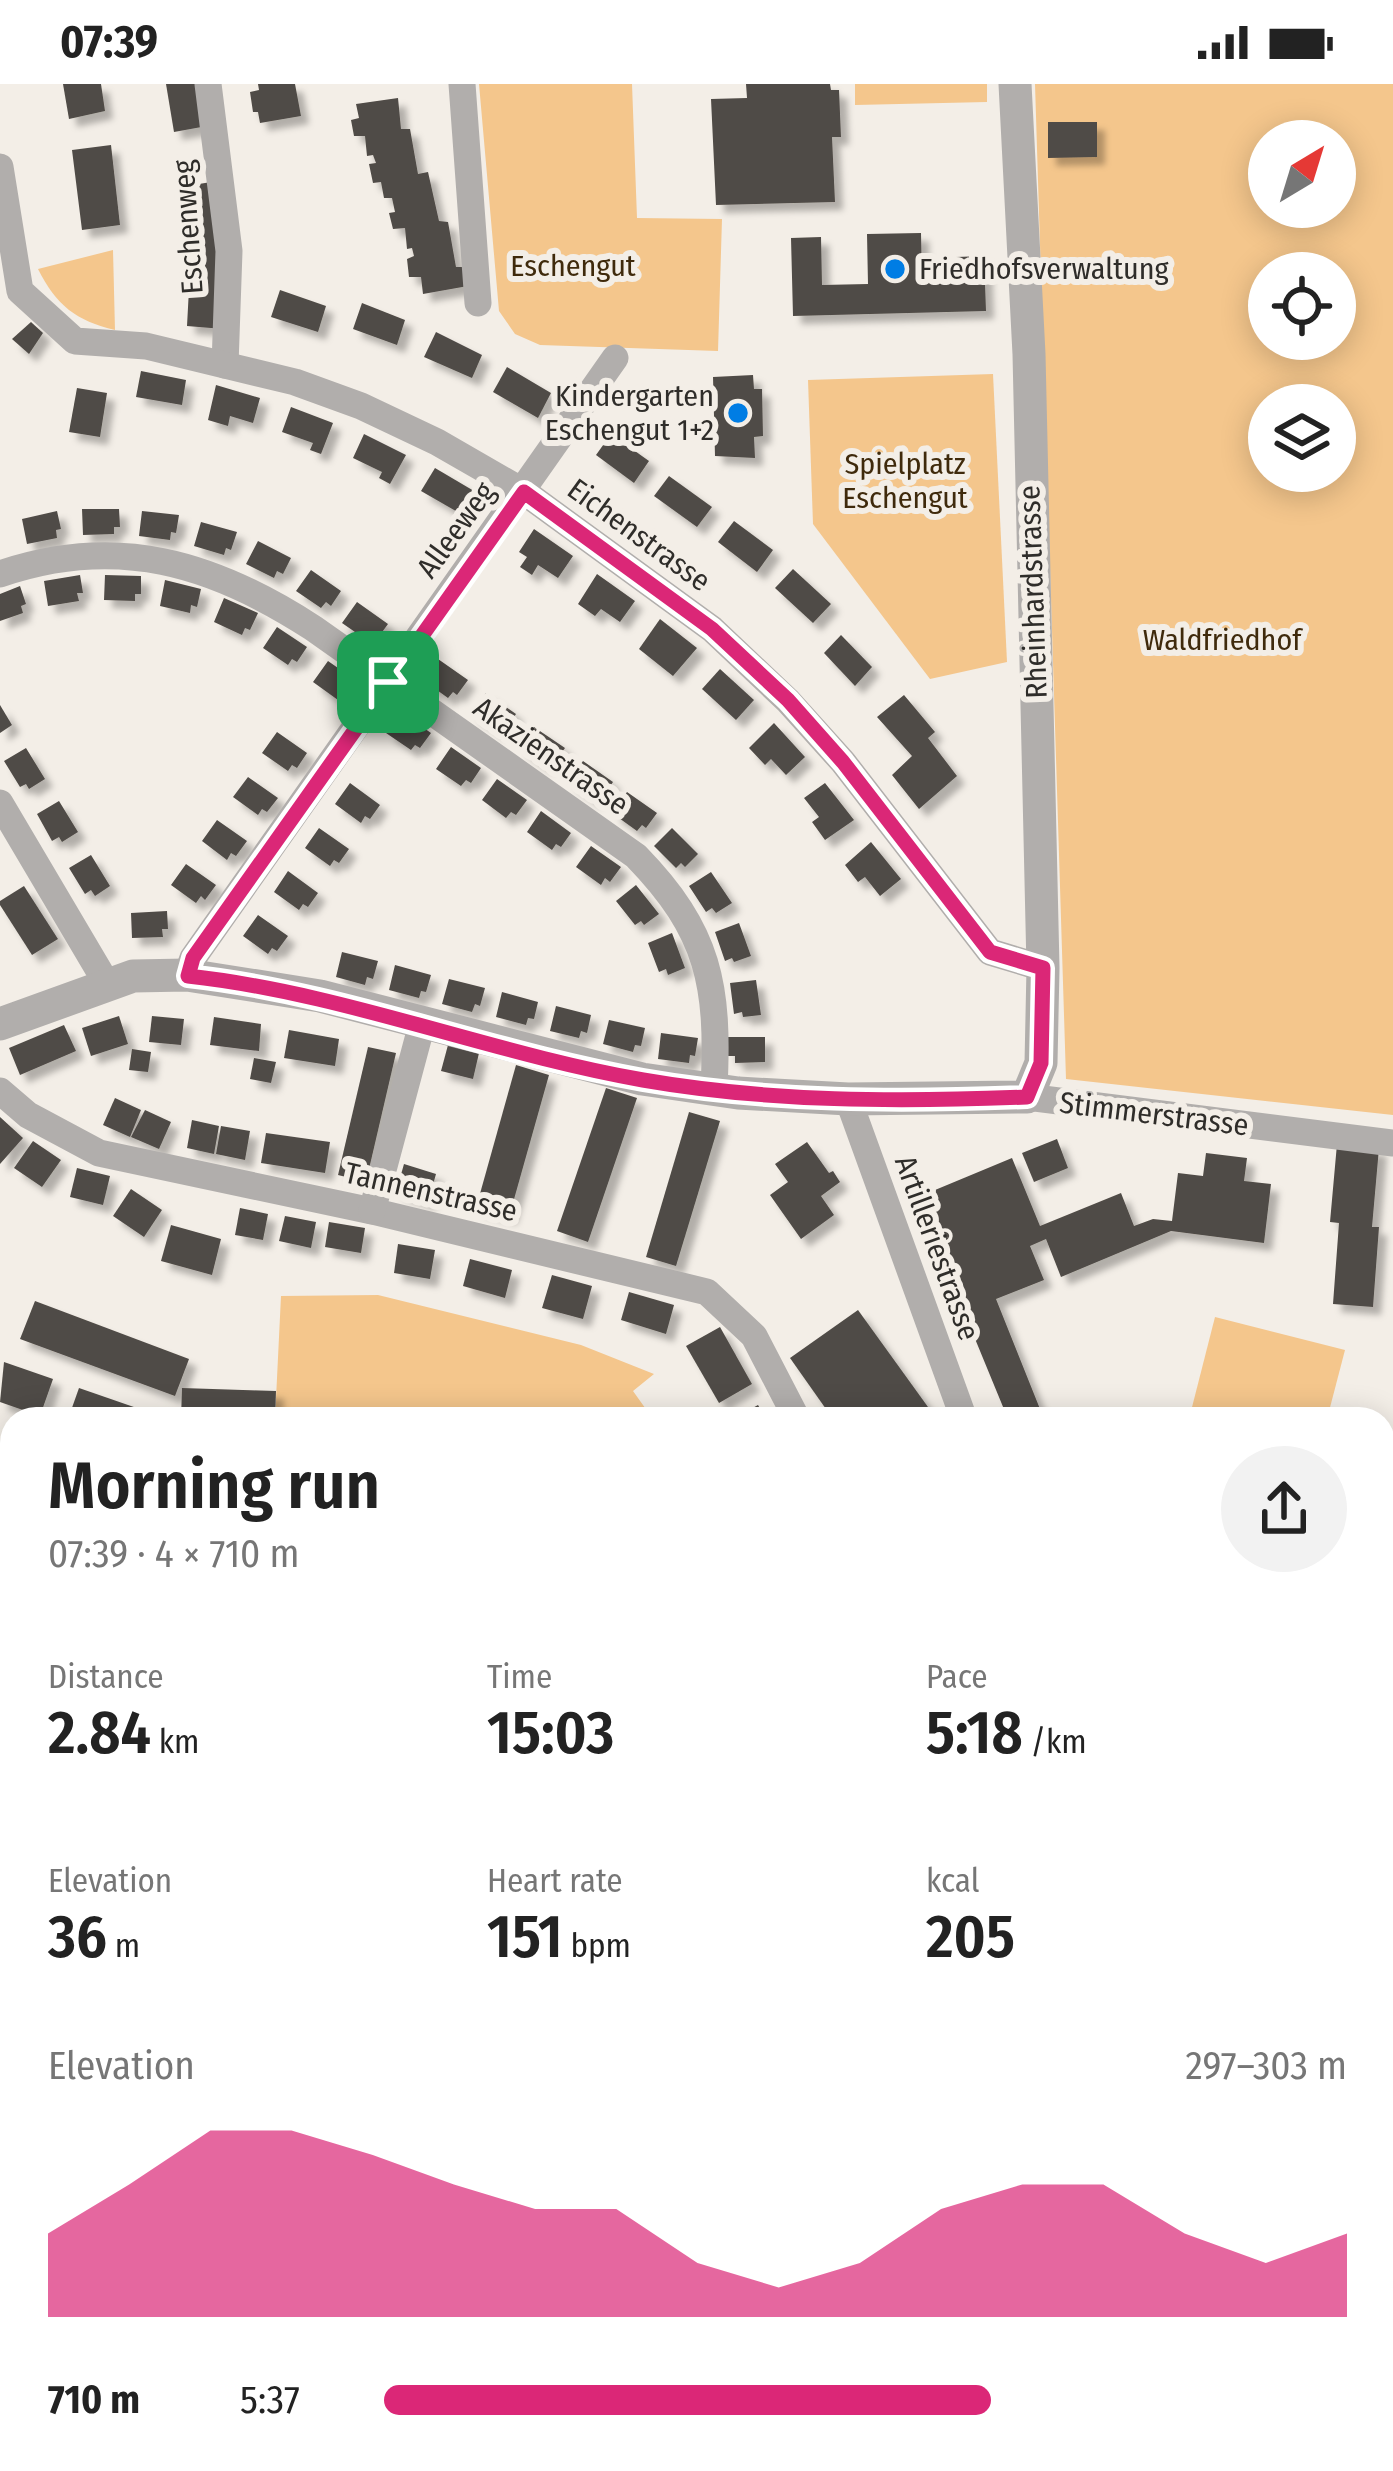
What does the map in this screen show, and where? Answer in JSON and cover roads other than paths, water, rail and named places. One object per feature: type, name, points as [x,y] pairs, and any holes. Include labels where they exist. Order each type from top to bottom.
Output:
[{"type":"street","name":"Eschenweg","points":[[208,84],[229,250],[225,365]]},
{"type":"street","points":[[462,84],[478,304]]},
{"type":"street","name":"Rheinhardstrasse","points":[[1015,84],[1029,355],[1043,968],[1041,1063],[1027,1097]]},
{"type":"street","name":"Eichenstrasse","points":[[0,167],[20,291],[75,341],[146,346],[296,382],[437,442],[524,492],[712,629],[788,700],[843,762],[990,952],[1043,968]]},
{"type":"street","name":"Alleeweg","points":[[188,976],[193,958],[615,358]]},
{"type":"street","name":"Akazienstrasse","points":[[0,574],[107,554],[215,574],[262,595],[636,856],[669,890],[694,930],[710,974],[716,1041],[714,1089]]},
{"type":"street","points":[[0,803],[107,984]]},
{"type":"street","name":"Stimmerstrasse","points":[[0,1024],[107,984],[148,974],[188,976],[320,996],[588,1068],[714,1089],[848,1099],[1027,1097],[1393,1143]]},
{"type":"street","points":[[372,1210],[422,1024]]},
{"type":"street","name":"Tannenstrasse","points":[[0,1091],[28,1114],[99,1154],[372,1210],[706,1292],[754,1336],[791,1407]]},
{"type":"street","name":"Artilleriestrasse","points":[[848,1099],[960,1407]]},
{"type":"place","name":"Friedhofsverwaltung","points":[[895,269]]},
{"type":"place","name":"Kindergarten Eschengut 1+2","points":[[738,413]]},
{"type":"park label","name":"Eschengut","points":[[573,266]]},
{"type":"park label","name":"Spielplatz Eschengut","points":[[905,482]]},
{"type":"park label","name":"Waldfriedhof","points":[[1222,640]]}]
